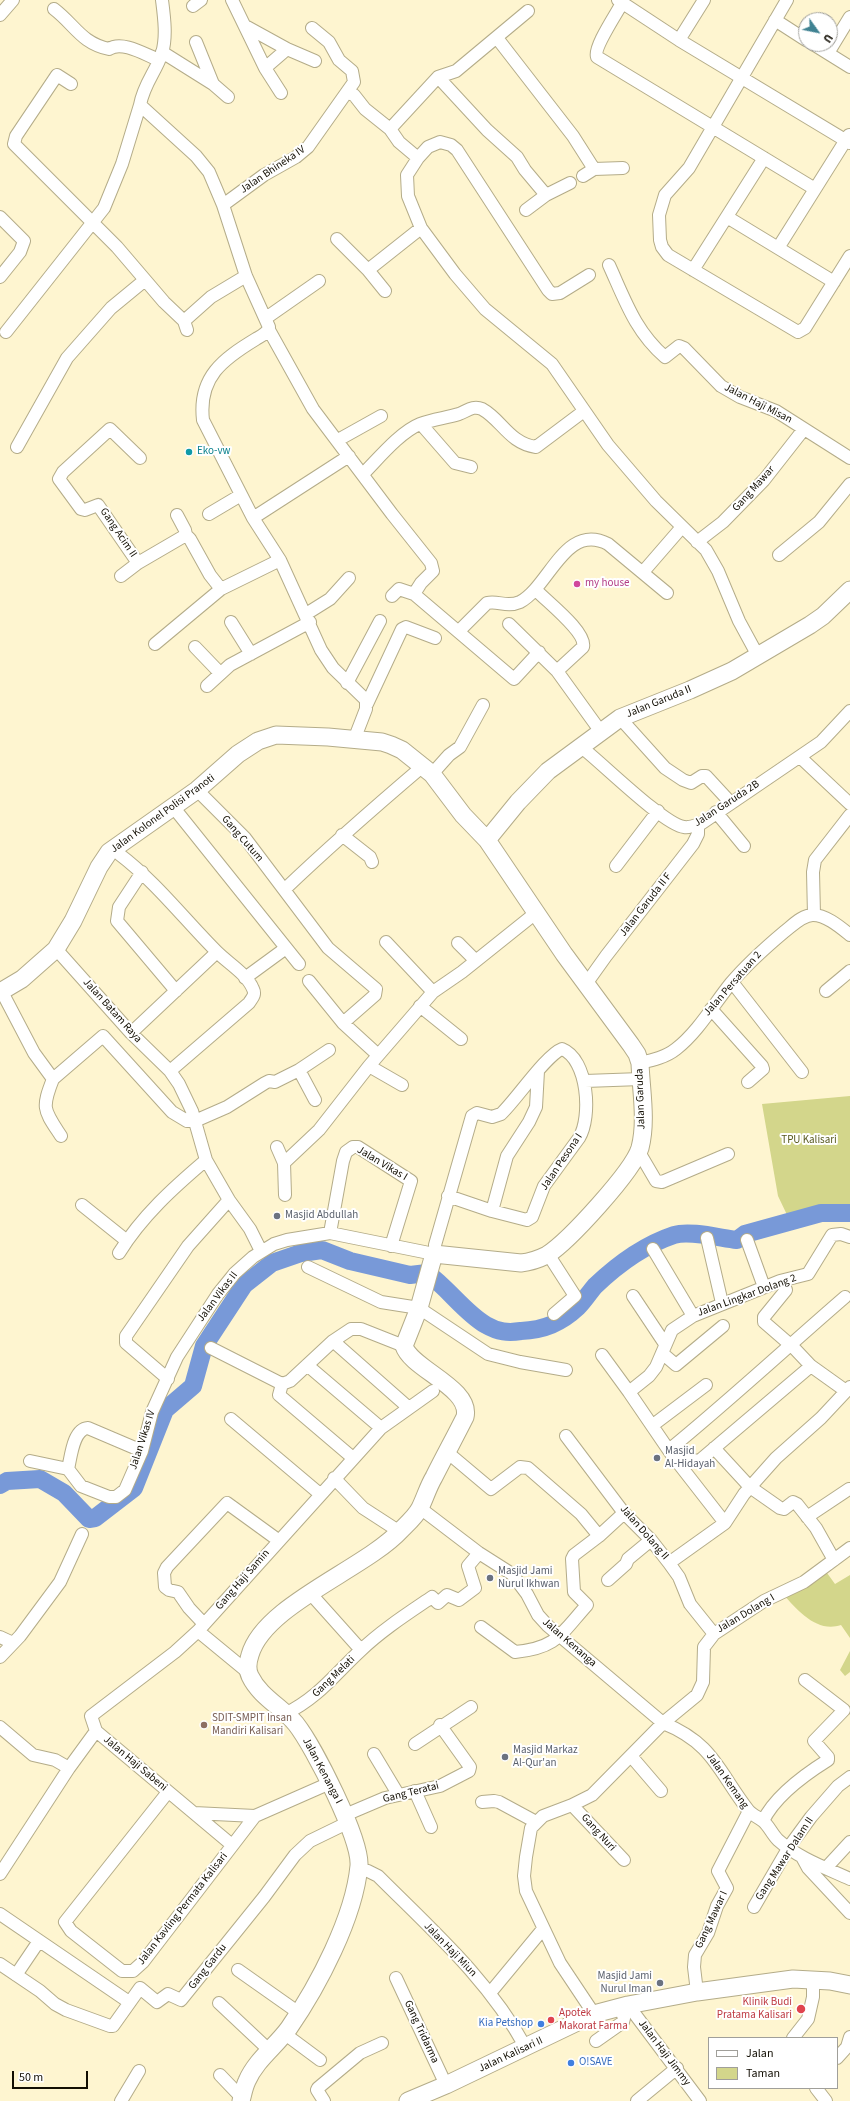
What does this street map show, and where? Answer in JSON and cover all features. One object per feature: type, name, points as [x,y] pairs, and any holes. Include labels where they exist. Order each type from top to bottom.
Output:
[{"type":"street","points":[[0,15],[13,0]]},
{"type":"street","points":[[6,332],[53,270],[68,256],[94,223],[109,198],[140,105],[146,82],[160,56],[164,27],[162,0]]},
{"type":"street","points":[[232,0],[247,27],[265,68],[281,93]]},
{"type":"street","points":[[679,40],[704,0]]},
{"type":"street","points":[[788,0],[689,168],[665,195],[659,215],[662,247],[668,255],[798,332],[805,328],[850,256]]},
{"type":"street","points":[[778,248],[849,139],[741,78],[679,40],[637,5],[620,2],[600,43],[596,55],[713,128],[815,189]]},
{"type":"street","points":[[54,9],[66,18],[80,35],[102,48],[109,49],[113,46],[122,46],[160,56],[213,84],[228,96]]},
{"type":"street","points":[[390,129],[438,77],[456,71],[466,61],[497,38],[528,11]]},
{"type":"street","points":[[850,17],[828,53],[850,67]]},
{"type":"street","points":[[775,20],[798,35]]},
{"type":"street","points":[[247,27],[287,49],[315,61]]},
{"type":"street","name":"Jalan Bhineka IV","points":[[224,204],[264,175],[296,157],[308,147],[354,82],[352,71],[339,60],[328,42],[312,28]]},
{"type":"street","points":[[497,38],[573,136],[594,169]]},
{"type":"street","points":[[196,42],[213,84]]},
{"type":"street","points":[[265,68],[287,49]]},
{"type":"street","points":[[71,84],[57,75],[16,136],[14,144],[117,247],[186,326],[211,297],[246,276]]},
{"type":"street","points":[[438,77],[487,130],[517,157],[525,170],[546,195]]},
{"type":"street","points":[[347,93],[354,95],[365,110],[390,129],[399,142],[418,158]]},
{"type":"street","points":[[140,105],[196,156],[209,172],[224,204],[246,276],[268,324],[313,409],[433,567],[432,573],[421,583],[414,594]]},
{"type":"street","points":[[589,275],[560,293],[552,294],[457,150],[451,145],[440,142],[428,147],[418,158],[407,175],[408,196],[421,228],[455,274],[485,309],[552,364],[561,374],[568,389],[608,445],[656,501],[696,542],[706,550],[714,562],[739,621],[758,656]]},
{"type":"street","points":[[693,270],[764,158]]},
{"type":"street","points":[[583,176],[594,169],[623,168]]},
{"type":"street","points":[[526,210],[546,195],[570,183]]},
{"type":"street","points":[[727,216],[834,282]]},
{"type":"street","points":[[0,277],[23,247],[24,241],[3,225]]},
{"type":"street","points":[[368,270],[421,228]]},
{"type":"street","points":[[337,239],[368,270],[385,292]]},
{"type":"street","name":"Jalan Haji Misan","points":[[609,265],[638,328],[645,338],[665,357],[678,346],[684,348],[721,386],[740,397],[776,411],[850,458]]},
{"type":"street","points":[[17,446],[67,358],[111,308],[145,280]]},
{"type":"street","points":[[319,281],[240,349],[220,364],[206,385],[203,398],[203,420],[253,518],[280,560],[308,618],[321,650],[333,668],[363,697],[367,704]]},
{"type":"street","points":[[362,474],[402,437],[421,424],[477,408],[488,414],[513,437],[526,445],[536,447],[584,411]]},
{"type":"street","points":[[338,440],[381,416]]},
{"type":"street","points":[[421,424],[455,463],[471,467]]},
{"type":"street","name":"Gang Acim II","points":[[140,458],[110,429],[63,472],[59,479],[83,510],[98,505],[138,563],[186,535]]},
{"type":"street","name":"Gang Mawar","points":[[696,542],[723,522],[764,480],[804,429]]},
{"type":"street","points":[[253,518],[349,456]]},
{"type":"street","points":[[779,555],[819,522],[850,484]]},
{"type":"street","points":[[209,514],[241,495]]},
{"type":"street","points":[[177,516],[185,530],[186,535],[190,539],[210,575],[221,588]]},
{"type":"street","points":[[643,572],[682,527]]},
{"type":"street","points":[[459,631],[487,603],[509,605],[520,602],[536,590],[549,571],[570,548],[586,540],[600,540],[608,544],[667,593]]},
{"type":"street","points":[[155,644],[221,588],[280,560]]},
{"type":"street","points":[[121,576],[138,563]]},
{"type":"street","points":[[207,686],[230,665],[251,654],[308,618],[330,599],[349,578]]},
{"type":"street","points":[[392,596],[399,589],[414,594],[514,679],[539,652]]},
{"type":"street","points":[[536,590],[571,624],[583,640],[583,647],[557,671]]},
{"type":"street","name":"Jalan Garuda II","points":[[488,840],[537,782],[580,746],[620,718],[715,679],[791,638],[823,616],[850,590]]},
{"type":"street","points":[[347,683],[380,621]]},
{"type":"street","points":[[231,622],[251,654]]},
{"type":"street","points":[[509,624],[557,671],[601,732]]},
{"type":"street","points":[[354,740],[367,704],[402,629],[406,627],[435,638]]},
{"type":"street","points":[[195,647],[220,673]]},
{"type":"street","points":[[285,889],[342,835],[460,747],[483,705]]},
{"type":"street","name":"Jalan Garuda 2B","points":[[580,746],[658,812],[683,827],[698,824],[800,758],[821,742],[850,711]]},
{"type":"street","points":[[620,718],[669,771],[689,783],[702,776],[706,776],[730,802]]},
{"type":"street","name":"Jalan Kolonel Polisi Pranoti","points":[[1,992],[22,979],[56,949],[73,921],[104,858],[174,808],[249,746],[267,737],[287,734],[382,742],[402,750],[428,770],[463,815],[488,840]]},
{"type":"street","points":[[800,758],[850,804]]},
{"type":"street","name":"Gang Cutum","points":[[197,790],[245,838],[285,889],[328,948],[376,990],[375,995],[343,1023]]},
{"type":"street","points":[[174,808],[299,964]]},
{"type":"street","points":[[616,866],[658,812]]},
{"type":"street","points":[[716,812],[744,846]]},
{"type":"street","points":[[850,815],[815,860],[813,872],[814,915],[835,924],[850,935]]},
{"type":"street","name":"Jalan Garuda II F","points":[[586,984],[693,844],[698,834],[698,824]]},
{"type":"street","points":[[342,835],[370,857],[372,862]]},
{"type":"street","name":"Jalan Garuda","points":[[432,1261],[521,1263],[539,1259],[548,1254],[592,1214],[639,1152],[642,1135],[640,1071],[637,1054],[564,954],[488,840]]},
{"type":"street","points":[[119,854],[142,872],[217,952],[245,978],[254,990],[254,997],[170,1071]]},
{"type":"street","points":[[142,872],[119,907],[117,921],[176,991]]},
{"type":"street","points":[[284,1163],[319,1130],[378,1055],[433,992],[537,912]]},
{"type":"street","name":"Jalan Persatuan 2","points":[[585,1081],[640,1071],[677,1048],[690,1036],[732,982],[760,952],[799,921],[814,915]]},
{"type":"street","points":[[386,942],[433,992]]},
{"type":"street","points":[[458,943],[475,960]]},
{"type":"street","points":[[245,978],[286,948]]},
{"type":"street","name":"Jalan Batam Raya","points":[[56,949],[131,1033],[170,1071],[181,1088],[195,1121],[206,1160],[229,1200],[250,1229],[261,1251]]},
{"type":"street","points":[[131,1033],[217,952]]},
{"type":"street","points":[[826,991],[850,971]]},
{"type":"street","points":[[309,981],[343,1023],[378,1055]]},
{"type":"street","points":[[732,982],[802,1072]]},
{"type":"street","points":[[1,992],[34,1053],[53,1079]]},
{"type":"street","points":[[420,1006],[462,1039]]},
{"type":"street","points":[[711,1009],[762,1066],[759,1074],[748,1082]]},
{"type":"street","points":[[61,1136],[46,1113],[45,1104],[53,1079],[103,1036],[172,1112],[183,1119],[195,1121],[227,1106],[269,1081],[276,1082],[299,1070],[329,1050]]},
{"type":"street","name":"Jalan Pesona I","points":[[448,1196],[492,1211],[527,1220],[532,1217],[544,1186],[582,1133],[585,1112],[585,1081],[580,1069],[566,1050],[562,1049],[549,1059],[538,1071]]},
{"type":"street","points":[[369,1066],[402,1085]]},
{"type":"street","points":[[299,1070],[315,1100]]},
{"type":"street","points":[[404,1346],[419,1308],[448,1196],[472,1116],[477,1113],[492,1117],[501,1114],[538,1071]]},
{"type":"street","points":[[492,1211],[507,1156],[529,1122],[536,1107],[538,1071]]},
{"type":"street","points":[[277,1147],[284,1163],[285,1195]]},
{"type":"street","name":"Jalan Vikas I","points":[[330,1233],[343,1161],[346,1152],[353,1147],[358,1147],[410,1181],[391,1246]]},
{"type":"street","points":[[639,1152],[656,1181],[662,1182],[728,1154]]},
{"type":"street","points":[[119,1253],[158,1203],[206,1160]]},
{"type":"street","points":[[168,1379],[126,1343],[126,1336],[188,1246],[229,1200]]},
{"type":"street","points":[[82,1205],[127,1241]]},
{"type":"street","name":"Jalan Vikas II","points":[[168,1379],[177,1357],[218,1294],[240,1268],[261,1251],[287,1240],[330,1233],[391,1246],[432,1261]]},
{"type":"street","name":"Jalan Lingkar Dolang 2","points":[[629,1392],[656,1367],[672,1330],[693,1316],[722,1304],[738,1299],[780,1281],[808,1274],[832,1235],[841,1234],[850,1237]]},
{"type":"street","points":[[707,1238],[722,1304]]},
{"type":"street","points":[[747,1240],[764,1288]]},
{"type":"street","points":[[653,1249],[693,1316]]},
{"type":"street","points":[[548,1254],[575,1296],[554,1314]]},
{"type":"street","points":[[308,1267],[381,1302],[419,1308],[488,1354],[520,1362],[566,1370]]},
{"type":"street","points":[[670,1563],[725,1523],[750,1487],[776,1458],[821,1418],[848,1389],[811,1366],[790,1344],[764,1322],[764,1317],[786,1290]]},
{"type":"street","points":[[633,1296],[676,1365],[723,1326]]},
{"type":"street","points":[[669,1450],[715,1413],[790,1344],[845,1298]]},
{"type":"street","points":[[211,1348],[282,1384],[290,1381],[333,1341],[348,1330],[355,1328],[404,1346],[411,1356],[450,1388],[466,1408],[465,1417],[425,1493],[420,1508],[400,1532],[373,1554],[310,1593],[264,1630],[250,1655],[249,1673]]},
{"type":"street","points":[[333,1341],[409,1408]]},
{"type":"street","points":[[602,1355],[653,1425],[679,1464],[725,1523]]},
{"type":"street","points":[[307,1365],[381,1428]]},
{"type":"street","points":[[679,1464],[685,1459],[699,1461],[811,1366]]},
{"type":"street","name":"Jalan Vikas IV","points":[[68,1470],[81,1486],[109,1497],[116,1497],[125,1490],[142,1451],[152,1412],[168,1379]]},
{"type":"street","points":[[282,1384],[279,1395],[353,1458]]},
{"type":"street","points":[[653,1425],[706,1385]]},
{"type":"street","name":"Gang Haji Samin","points":[[96,1731],[91,1716],[175,1652],[201,1627],[334,1478],[381,1428],[433,1391]]},
{"type":"street","points":[[231,1419],[320,1494]]},
{"type":"street","points":[[30,1461],[68,1470],[77,1435],[84,1429],[88,1428],[142,1451]]},
{"type":"street","name":"Jalan Dolang II","points":[[566,1436],[624,1513],[651,1540],[670,1563],[679,1577],[690,1604],[714,1634]]},
{"type":"street","points":[[714,1448],[750,1487],[782,1509],[793,1502],[797,1504],[816,1528],[834,1560]]},
{"type":"street","points":[[447,1452],[488,1487],[493,1489],[520,1467],[524,1466],[581,1514],[599,1536]]},
{"type":"street","points":[[334,1478],[364,1508],[400,1532]]},
{"type":"street","points":[[807,1517],[849,1489]]},
{"type":"street","points":[[249,1673],[201,1627],[178,1592],[169,1590],[165,1587],[164,1574],[173,1561],[227,1503],[278,1540]]},
{"type":"street","name":"Jalan Kenanga","points":[[420,1508],[479,1553],[512,1574],[527,1594],[538,1615],[560,1636],[663,1723]]},
{"type":"street","points":[[481,1627],[515,1652],[546,1646],[560,1636],[586,1604],[574,1592],[575,1578],[572,1559],[574,1555],[599,1536],[624,1513]]},
{"type":"street","points":[[0,1657],[36,1616],[60,1582],[82,1534]]},
{"type":"street","points":[[608,1580],[626,1564],[628,1559],[651,1540]]},
{"type":"street","name":"Jalan Dolang I","points":[[663,1723],[697,1695],[703,1682],[704,1647],[714,1634],[764,1601],[804,1582],[850,1548]]},
{"type":"street","name":"Gang Melati","points":[[285,1714],[310,1700],[361,1650],[390,1625],[432,1597],[438,1604],[447,1595],[459,1600],[475,1588],[468,1566],[479,1553]]},
{"type":"street","points":[[310,1593],[361,1650]]},
{"type":"street","points":[[0,1637],[13,1643]]},
{"type":"street","name":"Jalan Kenanga I","points":[[249,1673],[261,1692],[300,1729],[330,1783],[346,1819],[361,1863]]},
{"type":"street","points":[[763,1821],[769,1808],[807,1774],[828,1760],[828,1757],[814,1741],[847,1706],[805,1680]]},
{"type":"street","points":[[415,1744],[440,1725],[471,1707]]},
{"type":"street","points":[[594,2014],[563,1969],[543,1929],[524,1885],[529,1834],[536,1822],[552,1812],[572,1805],[597,1790],[663,1723]]},
{"type":"street","name":"Jalan Kemang","points":[[663,1723],[679,1730],[701,1744],[726,1776],[749,1811],[763,1821],[779,1840],[802,1857],[850,1879]]},
{"type":"street","name":"Gang Teratai","points":[[346,1819],[385,1798],[415,1790],[440,1786],[469,1772],[470,1767],[440,1725]]},
{"type":"street","points":[[0,1727],[33,1755],[55,1760],[69,1768]]},
{"type":"street","name":"Jalan Haji Sabeni","points":[[0,1874],[69,1768],[96,1731],[232,1845]]},
{"type":"street","points":[[374,1754],[398,1794]]},
{"type":"street","points":[[631,1756],[661,1791]]},
{"type":"street","name":"Gang Mawar Dalam II","points":[[754,1907],[790,1847],[811,1817],[838,1786],[850,1777]]},
{"type":"street","points":[[194,1813],[255,1816],[330,1783]]},
{"type":"street","points":[[415,1790],[431,1827]]},
{"type":"street","name":"Jalan Kavling Permata Kalisari","points":[[168,1792],[65,1922],[67,1926],[83,1940],[122,1971],[128,1972],[136,1969],[255,1816]]},
{"type":"street","points":[[482,1802],[499,1802],[536,1822]]},
{"type":"street","name":"Gang Nuri","points":[[572,1805],[624,1860]]},
{"type":"street","name":"Gang Mawar I","points":[[697,1992],[694,1967],[696,1955],[708,1933],[717,1906],[727,1888],[718,1871],[749,1811]]},
{"type":"street","name":"Gang Gardu","points":[[16,1975],[66,2010],[110,2026],[113,2026],[140,1988],[157,2002],[168,1994],[178,2000],[184,1998],[199,1976],[264,1897],[294,1855],[310,1841],[346,1819]]},
{"type":"street","points":[[826,1868],[850,1842]]},
{"type":"street","points":[[802,1857],[808,1868],[850,1912]]},
{"type":"street","points":[[220,2075],[242,2099],[250,2076],[269,2050],[285,2034],[299,2013],[331,1954],[347,1914],[361,1863]]},
{"type":"street","name":"Jalan Haji Miun","points":[[361,1863],[368,1871],[378,1876],[448,1946],[490,1993],[512,2023],[526,2048]]},
{"type":"street","points":[[0,1914],[129,2002]]},
{"type":"street","points":[[490,1993],[543,1929]]},
{"type":"street","points":[[0,1964],[16,1975],[39,1941]]},
{"type":"street","points":[[238,1970],[299,2013]]},
{"type":"street","name":"Gang Tridarma","points":[[396,1978],[446,2085]]},
{"type":"street","name":"Jalan Kalisari II","points":[[408,2101],[526,2048],[594,2014],[624,2006],[697,1992],[793,1979],[813,1979],[850,1985]]},
{"type":"street","points":[[794,2037],[808,2019],[813,1997],[813,1979]]},
{"type":"street","points":[[219,2003],[269,2050]]},
{"type":"street","points":[[596,2041],[623,2022],[624,2006]]},
{"type":"street","name":"Jalan Haji Jimmy","points":[[624,2006],[677,2068],[700,2101]]},
{"type":"street","points":[[285,2034],[320,2060]]},
{"type":"street","points":[[838,2057],[846,2047],[850,2036]]},
{"type":"street","points":[[324,2101],[317,2090],[318,2088],[360,2053],[382,2043]]},
{"type":"street","points":[[637,2101],[677,2068]]},
{"type":"street","points":[[122,2101],[139,2071]]},
{"type":"street","points":[[817,2089],[826,2101]]},
{"type":"green space","name":"TPU Kalisari","points":[[850,1096],[850,1206],[789,1219],[778,1196],[762,1104]]},
{"type":"green space","points":[[822,1566],[835,1584],[850,1575],[850,1638],[841,1625],[832,1627],[824,1626],[809,1619],[783,1594]]},
{"type":"green space","points":[[850,1651],[850,1672],[845,1676],[840,1670]]},
{"type":"waterway","points":[[0,1485],[7,1481],[40,1479],[64,1493],[89,1519],[95,1518],[134,1488],[165,1410],[193,1386],[204,1346],[244,1285],[272,1263],[301,1253],[322,1250],[350,1261],[410,1275],[427,1273],[478,1320],[499,1331],[516,1332],[545,1327],[559,1321],[572,1313],[595,1286],[622,1263],[652,1244],[674,1235],[688,1233],[737,1240],[745,1234],[821,1213],[850,1213]]},
{"type":"place","name":"Eko-vw","points":[[189,452]]},
{"type":"place","name":"my house","points":[[577,584]]},
{"type":"place","name":"Masjid Abdullah","points":[[277,1216]]},
{"type":"place","name":"Masjid Al-Hidayah","points":[[657,1458]]},
{"type":"place","name":"Masjid Jami Nurul Ikhwan","points":[[490,1578]]},
{"type":"place","name":"SDIT-SMPIT Insan Mandiri Kalisari","points":[[204,1725]]},
{"type":"place","name":"Masjid Markaz Al-Qur'an","points":[[505,1757]]},
{"type":"place","name":"Masjid Jami Nurul Iman","points":[[660,1983]]},
{"type":"place","name":"Klinik Budi Pratama Kalisari","points":[[801,2009]]},
{"type":"place","name":"Apotek Makorat Farma","points":[[551,2020]]},
{"type":"place","name":"Kia Petshop","points":[[541,2024]]},
{"type":"place","name":"O!SAVE","points":[[571,2063]]}]
